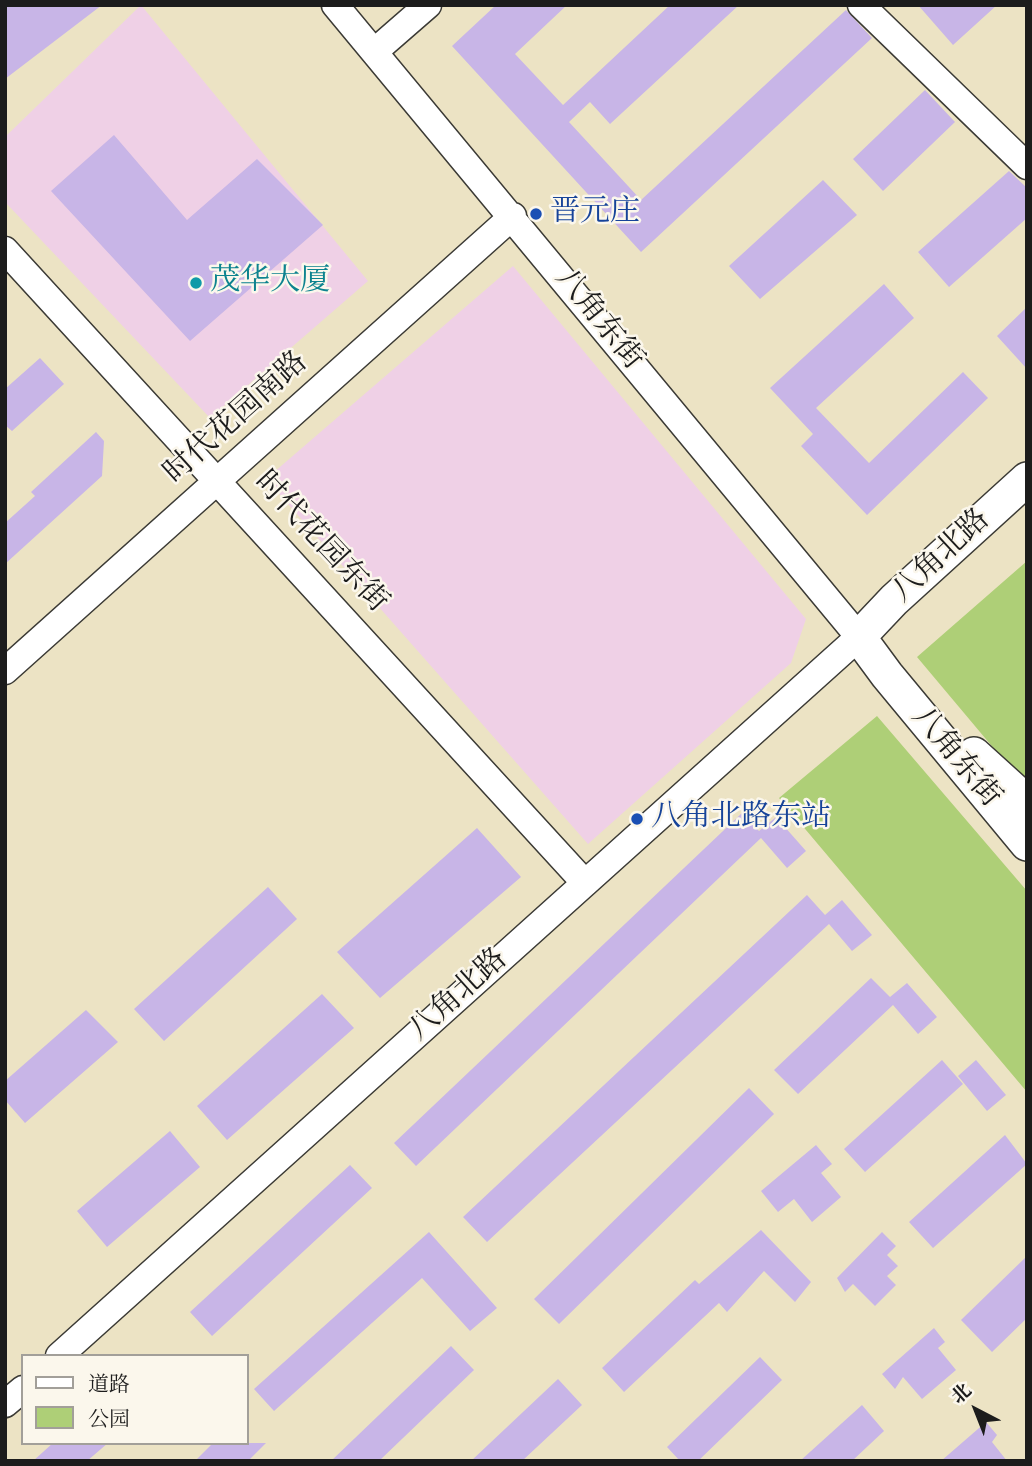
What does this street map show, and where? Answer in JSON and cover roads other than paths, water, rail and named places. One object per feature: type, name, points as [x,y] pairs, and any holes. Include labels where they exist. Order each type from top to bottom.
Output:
[{"type":"main road","name":"八角北路","points":[[859,637],[894,600],[1027,480]]},
{"type":"main road","name":"八角北路","points":[[859,637],[897,624],[1027,508]]},
{"type":"main road","name":"八角东街","points":[[859,637],[901,668],[1027,819]]},
{"type":"main road","name":"八角东街","points":[[859,637],[887,675],[1027,844]]},
{"type":"main road","points":[[970,750],[1027,802]]},
{"type":"street","name":"八角东街","points":[[335,5],[508,210],[859,637]]},
{"type":"street","points":[[374,52],[428,5]]},
{"type":"street","points":[[862,5],[1027,166]]},
{"type":"street","name":"时代花园南路","points":[[5,655],[508,210]]},
{"type":"street","name":"时代花园东街","points":[[5,250],[585,883]]},
{"type":"street","name":"时代花园南路","points":[[5,671],[211,475]]},
{"type":"street","name":"八角北路","points":[[61,1354],[859,637]]},
{"type":"street","points":[[5,1404],[21,1391]]},
{"type":"place","name":"晋元庄","points":[[536,214]]},
{"type":"place","name":"茂华大厦","points":[[196,283]]},
{"type":"place","name":"八角北路东站","points":[[637,819]]}]
